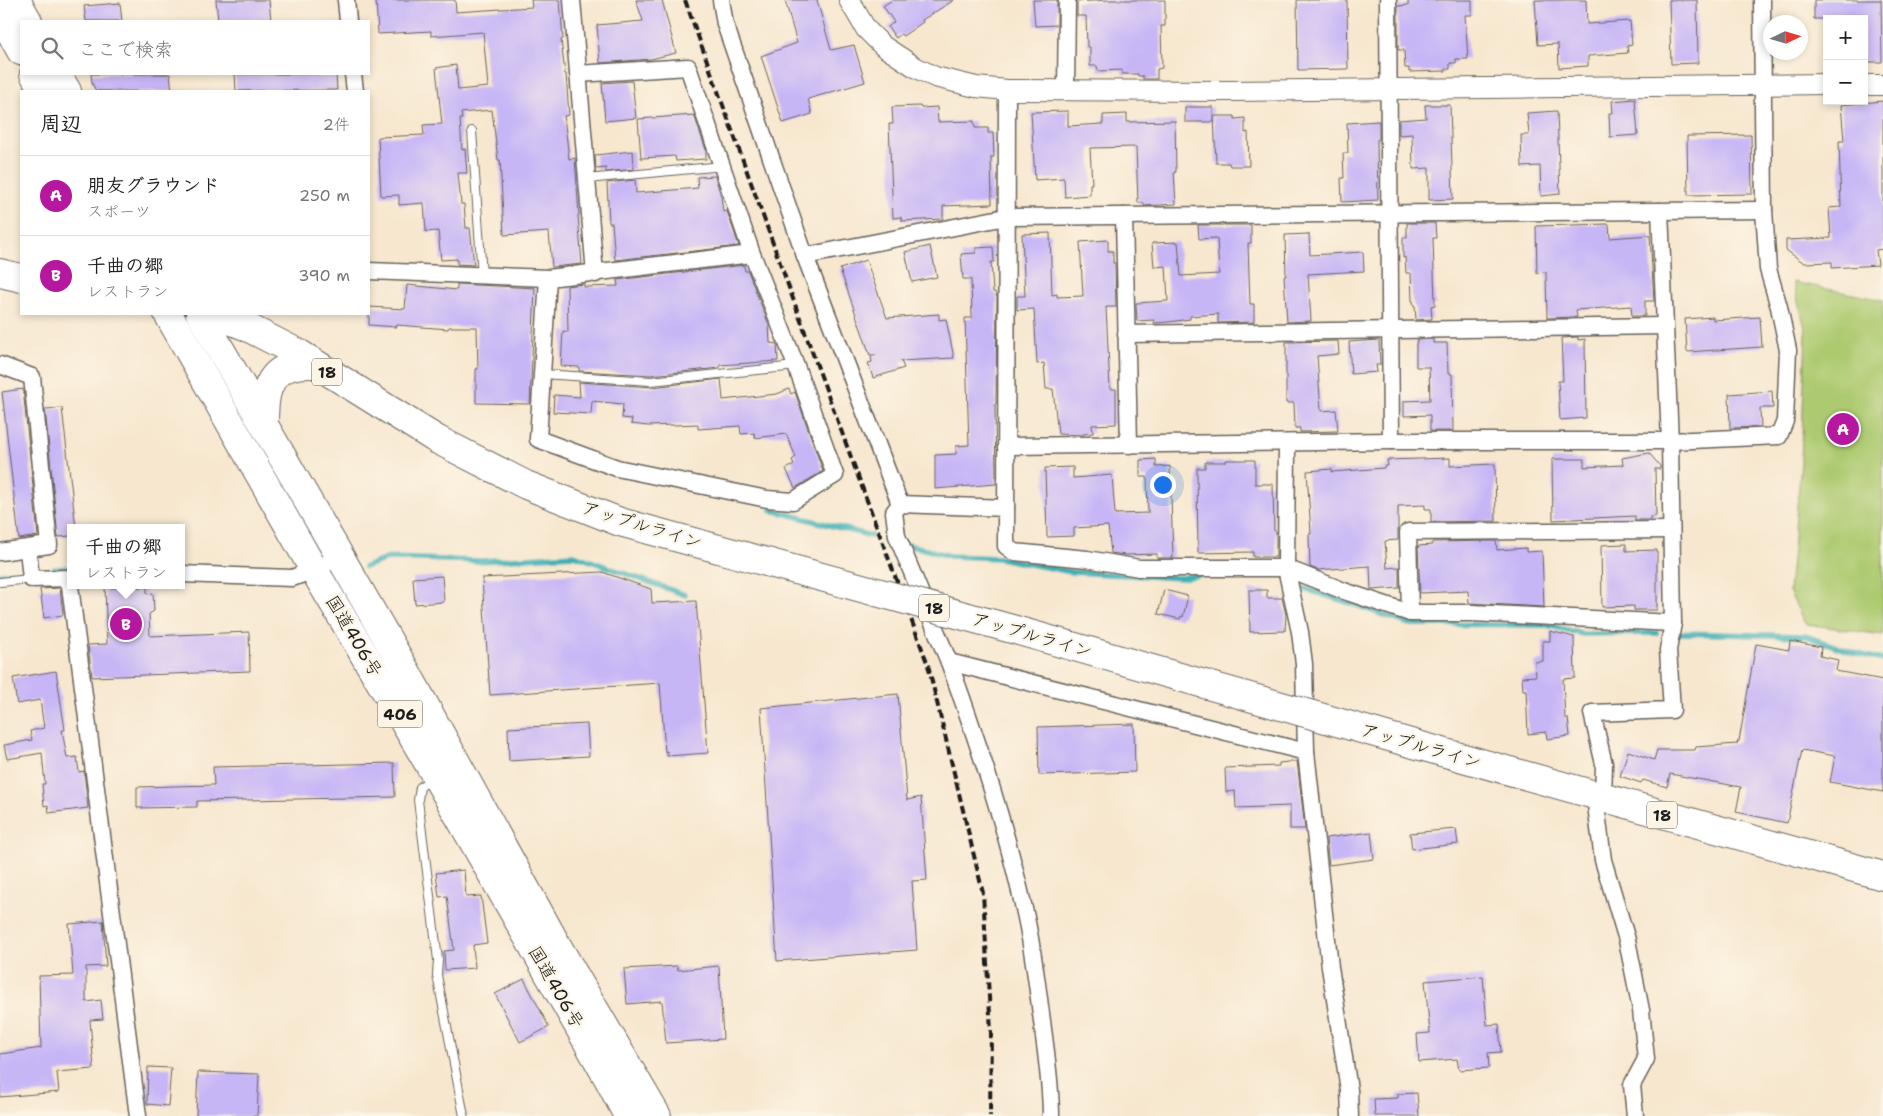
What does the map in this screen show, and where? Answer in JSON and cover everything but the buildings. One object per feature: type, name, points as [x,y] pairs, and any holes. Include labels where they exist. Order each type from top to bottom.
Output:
[{"type":"highway","points":[[16,0],[27,20]]},
{"type":"highway","points":[[0,13],[20,50]]},
{"type":"highway","points":[[35,75],[43,90]]},
{"type":"highway","points":[[59,75],[66,90]]},
{"type":"highway","points":[[0,273],[20,278]]},
{"type":"highway","name":"国道406号","points":[[169,315],[314,570],[436,776],[628,1116]]},
{"type":"highway","name":"国道406号","points":[[201,315],[407,673],[555,942],[657,1116]]},
{"type":"highway","name":"アップルライン","points":[[217,315],[246,326],[308,359],[436,439],[526,485],[620,522],[1012,629],[1599,798],[1883,876]]},
{"type":"highway","points":[[264,315],[308,359],[280,370],[271,380],[265,394],[264,424]]},
{"type":"street","points":[[346,0],[348,20]]},
{"type":"street","points":[[572,0],[595,274]]},
{"type":"street","points":[[722,0],[725,24],[805,256],[900,504]]},
{"type":"street","points":[[849,0],[866,29],[883,46],[915,67],[934,77],[976,87],[1007,90],[1227,90],[1823,84]]},
{"type":"street","points":[[1066,90],[1067,0]]},
{"type":"street","points":[[1388,0],[1391,441]]},
{"type":"street","points":[[1006,446],[1391,441],[1670,441],[1778,436],[1785,421],[1788,350],[1779,307],[1768,269],[1764,210],[1762,0]]},
{"type":"street","points":[[548,278],[538,439],[617,468],[767,499],[793,501],[835,475],[796,366],[752,254],[688,67],[578,74]]},
{"type":"street","points":[[353,75],[354,90]]},
{"type":"street","points":[[1868,84],[1883,85]]},
{"type":"street","points":[[1007,90],[1006,546],[1014,552],[1087,559],[1139,568],[1286,568],[1410,614],[1472,612],[1673,623]]},
{"type":"street","points":[[805,256],[1006,217],[1764,210]]},
{"type":"street","points":[[1635,1116],[1632,1085],[1646,1059],[1641,1010],[1627,940],[1602,860],[1599,798],[1604,764],[1592,713],[1672,710],[1668,650],[1673,623],[1670,441],[1660,211]]},
{"type":"street","points":[[1124,216],[1128,445]]},
{"type":"street","points":[[370,271],[548,278],[595,274],[752,254]]},
{"type":"street","points":[[1126,334],[1664,326]]},
{"type":"street","points":[[0,365],[32,377],[49,545],[0,552]]},
{"type":"street","points":[[1287,443],[1286,568],[1300,632],[1304,664],[1306,752],[1330,967],[1349,1090],[1350,1116]]},
{"type":"street","points":[[900,504],[1006,508]]},
{"type":"street","points":[[900,504],[894,512],[897,536],[967,713],[1005,832],[1025,913],[1035,967],[1051,1092],[1052,1116]]},
{"type":"street","points":[[1410,614],[1408,532],[1671,530]]},
{"type":"street","points":[[28,548],[31,579],[67,578]]},
{"type":"street","points":[[185,574],[292,578],[314,570],[340,556]]},
{"type":"street","points":[[71,589],[138,1116]]},
{"type":"street","points":[[948,662],[1306,752]]},
{"type":"lane","points":[[472,131],[482,276]]},
{"type":"lane","points":[[587,179],[723,166]]},
{"type":"lane","points":[[542,374],[651,381],[796,366]]},
{"type":"lane","points":[[0,582],[31,579]]},
{"type":"lane","points":[[436,776],[420,786],[418,800],[438,960],[438,975],[464,1116]]},
{"type":"green space","points":[[1793,282],[1883,300],[1883,635],[1805,624],[1789,591],[1801,463],[1806,332]]},
{"type":"waterway","points":[[772,510],[871,536]]},
{"type":"waterway","points":[[902,543],[950,556],[999,558],[1072,572],[1181,578],[1199,575]]},
{"type":"waterway","points":[[365,567],[389,558],[480,561],[574,555],[685,595]]},
{"type":"waterway","points":[[54,569],[67,568]]},
{"type":"waterway","points":[[0,574],[21,572]]},
{"type":"waterway","points":[[1302,588],[1409,624],[1548,625],[1583,634],[1656,633]]},
{"type":"waterway","points":[[1677,633],[1806,636],[1854,653],[1883,660]]},
{"type":"railway","points":[[685,0],[928,665],[983,893],[991,1032],[990,1116]]},
{"type":"place","name":"朋友グラウンド","points":[[1843,429]]},
{"type":"place","name":"千曲の郷","points":[[126,624]]}]
